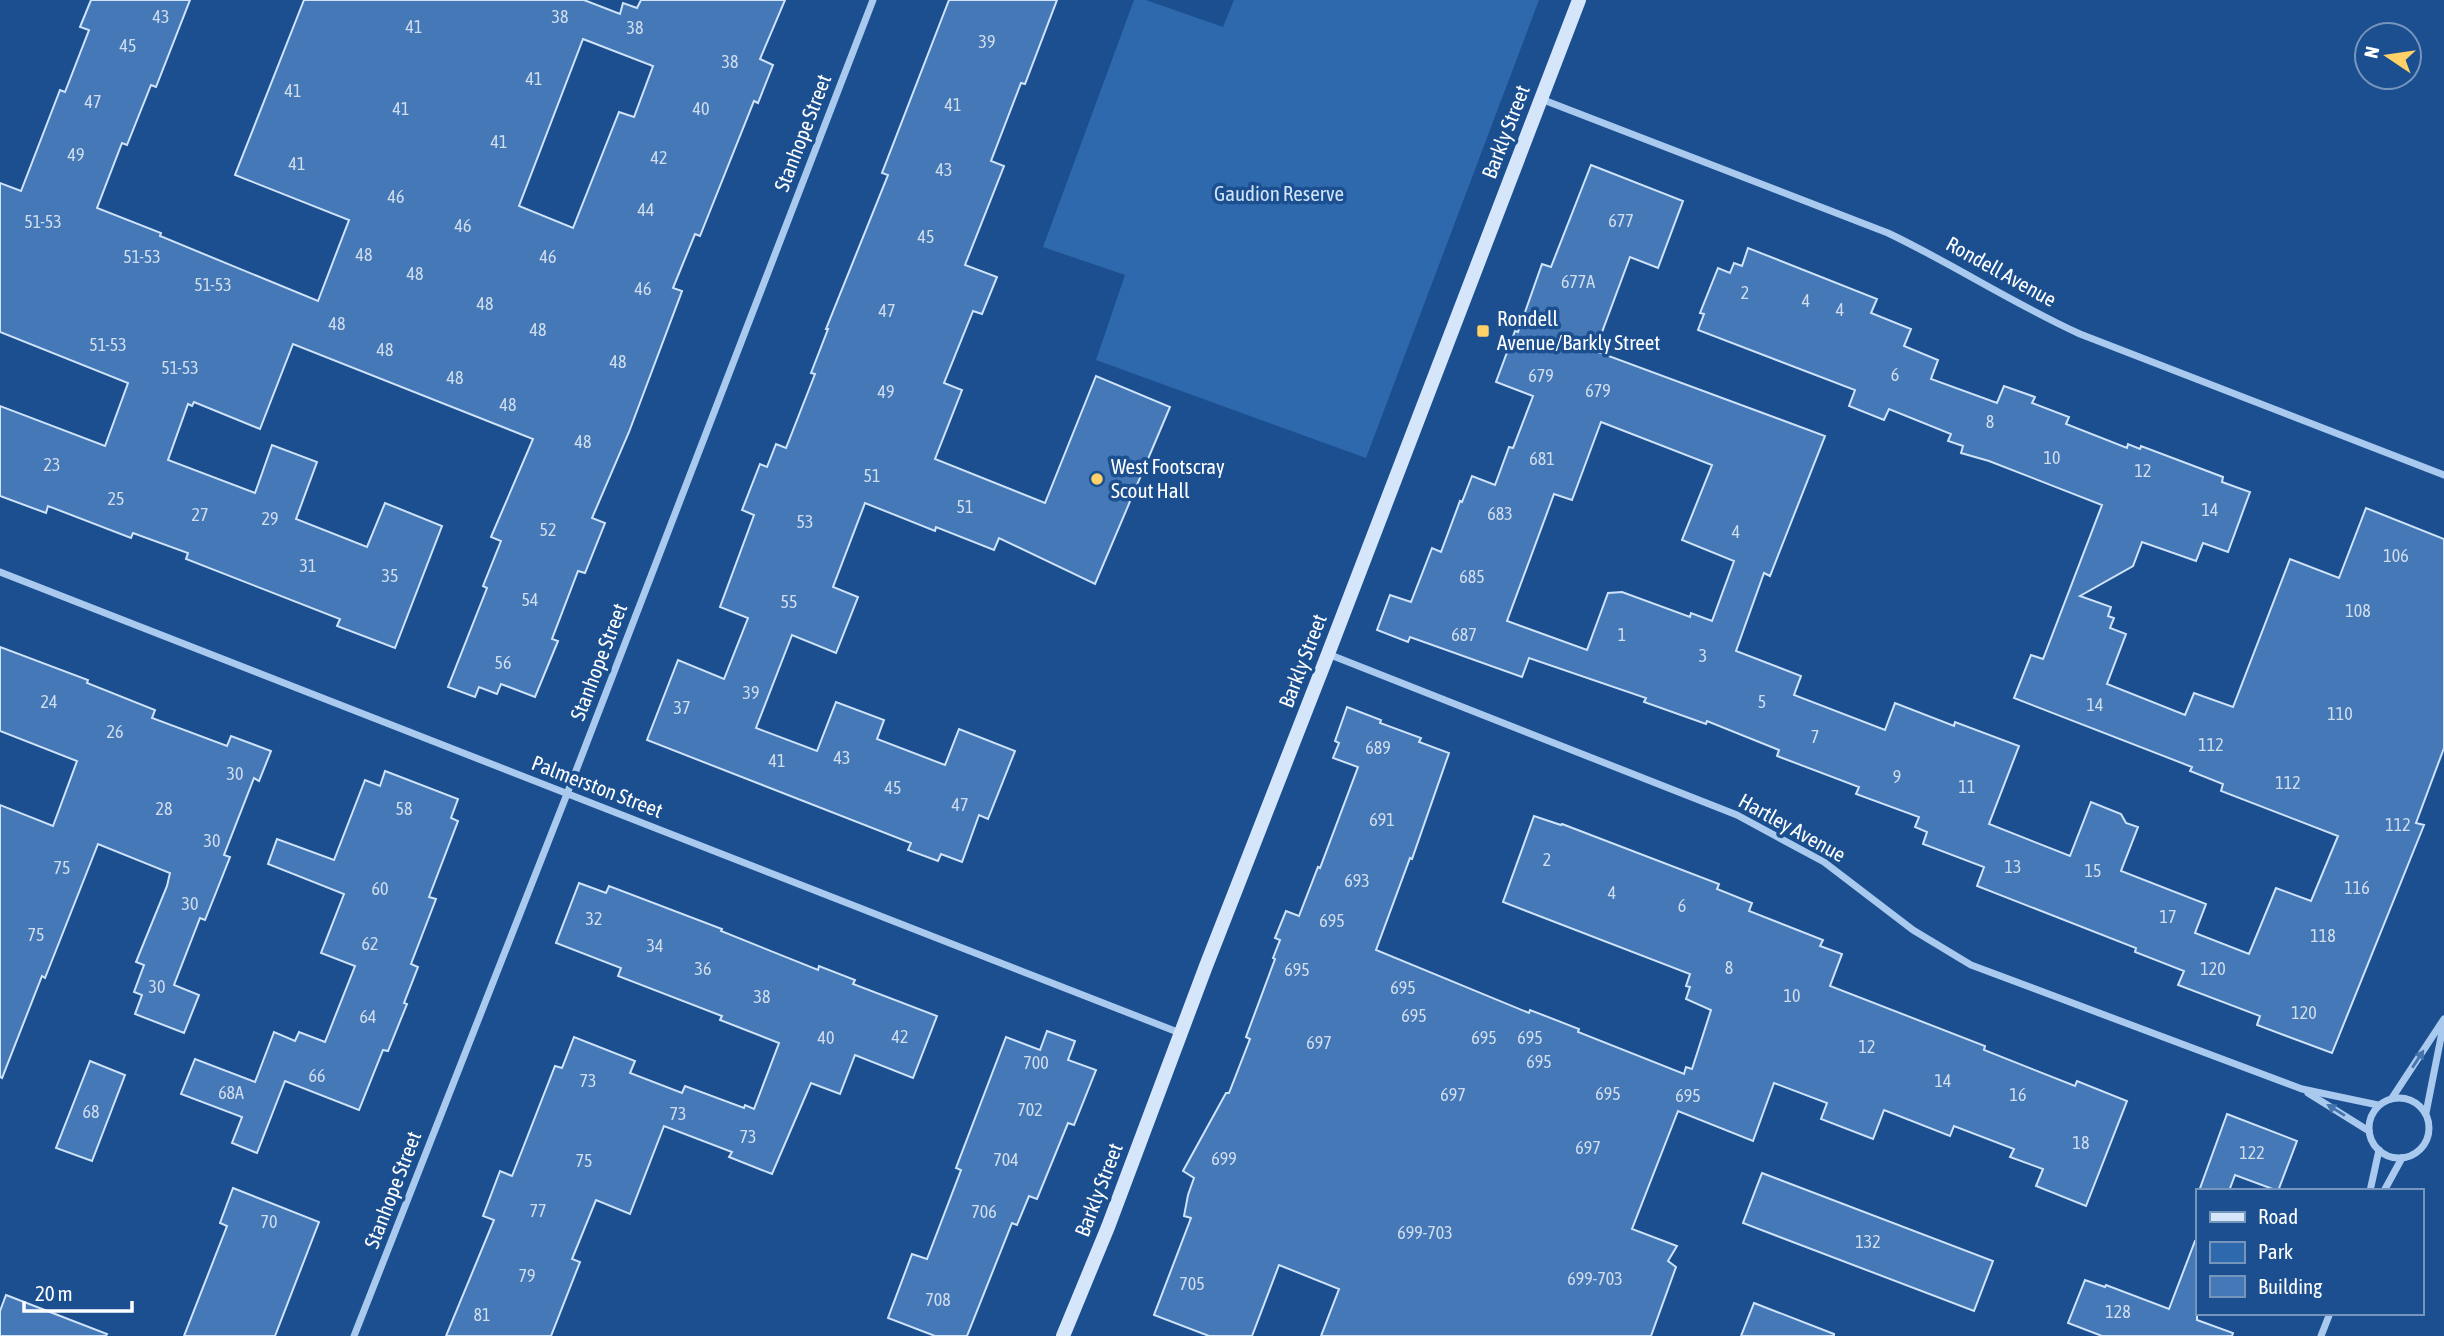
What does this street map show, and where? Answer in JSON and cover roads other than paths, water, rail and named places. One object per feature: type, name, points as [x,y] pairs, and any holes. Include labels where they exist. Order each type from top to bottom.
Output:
[{"type":"street","name":"Stanhope Street","points":[[354,1336],[567,794],[873,0]]},
{"type":"street","name":"Barkly Street","points":[[1063,1336],[1579,0]]},
{"type":"street","name":"Rondell Avenue","points":[[1541,99],[1888,233],[1938,257],[2041,316],[2080,334],[2444,475]]},
{"type":"street","name":"Palmerston Street","points":[[0,572],[1181,1034]]},
{"type":"street","name":"Hartley Avenue","points":[[1328,654],[1737,815],[1824,862],[1913,930],[1971,964],[2302,1089],[2378,1105]]},
{"type":"street","points":[[2392,1098],[2444,1020]]},
{"type":"street","points":[[2426,1113],[2412,1100],[2392,1098],[2378,1105],[2370,1122],[2371,1138],[2379,1150],[2393,1158],[2412,1156],[2426,1142],[2429,1132],[2426,1113],[2444,1020]]},
{"type":"street","name":"Hartley Avenue","points":[[2302,1089],[2369,1131]]},
{"type":"street","points":[[2370,1189],[2379,1150]]},
{"type":"street","points":[[2385,1189],[2402,1158]]},
{"type":"street","points":[[2321,1336],[2329,1315]]},
{"type":"place","name":"Rondell Avenue/Barkly Street","points":[[1483,331]]},
{"type":"place","name":"West Footscray Scout Hall","points":[[1097,479]]},
{"type":"park label","name":"Gaudion Reserve","points":[[1279,194]]}]
